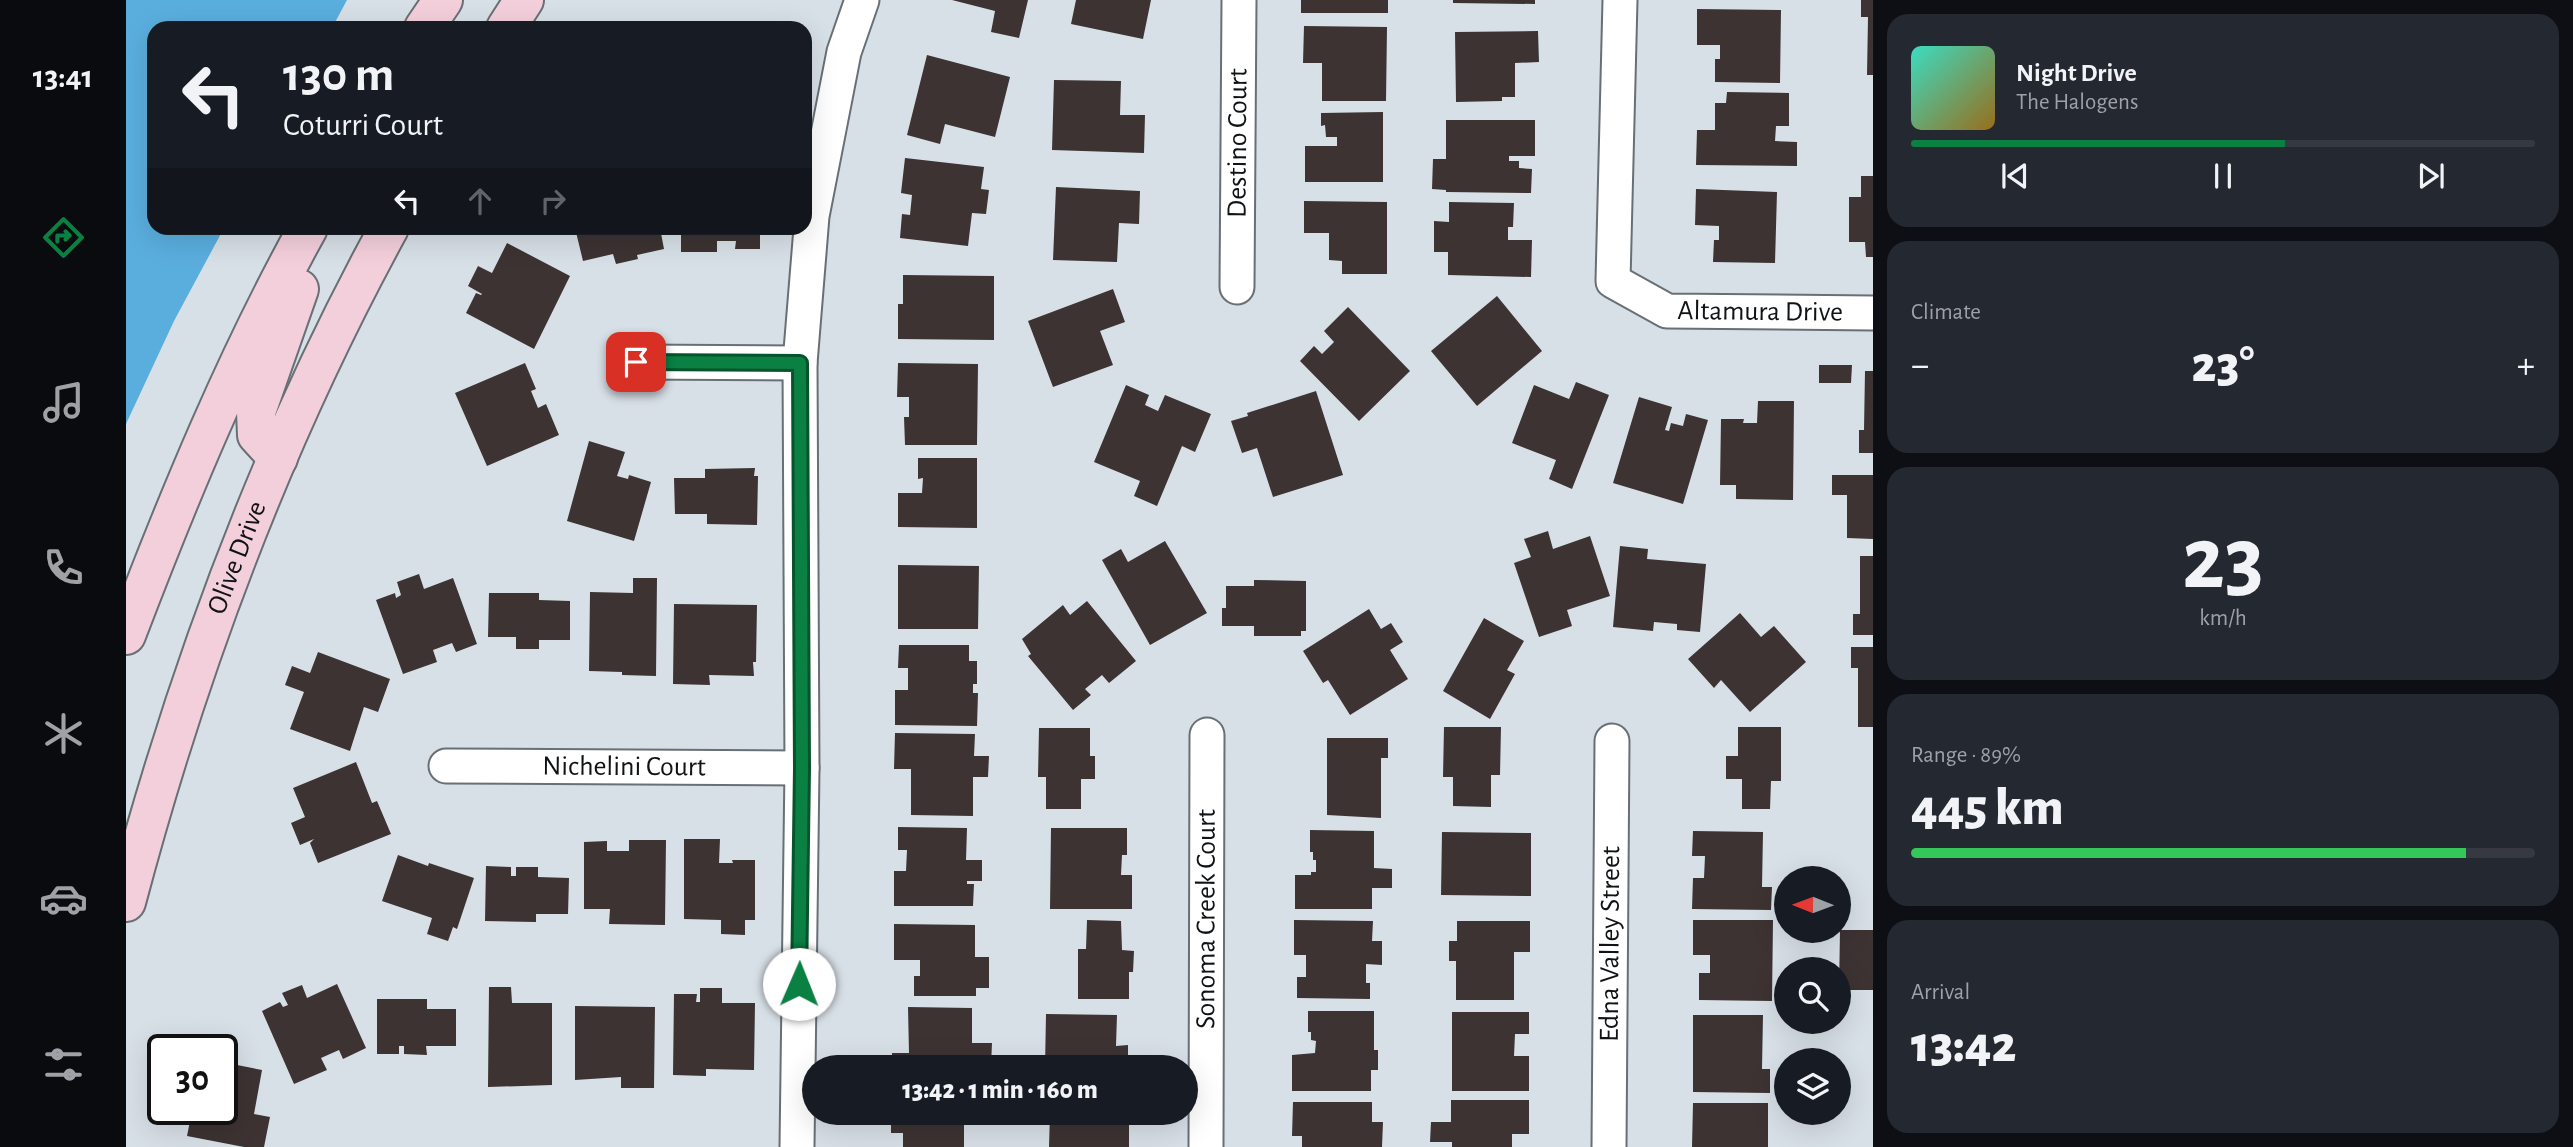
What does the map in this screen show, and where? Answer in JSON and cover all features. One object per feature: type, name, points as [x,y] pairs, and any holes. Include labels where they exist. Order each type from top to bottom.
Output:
[{"type":"main road","points":[[429,21],[443,0]]},
{"type":"main road","points":[[510,21],[524,0]]},
{"type":"main road","points":[[126,635],[159,547],[220,402],[304,235]]},
{"type":"main road","points":[[278,458],[257,435],[256,412],[318,235]]},
{"type":"main road","name":"Olive Drive","points":[[126,902],[154,798],[202,647],[301,403],[385,235]]},
{"type":"street","points":[[812,216],[844,52],[862,0]]},
{"type":"street","name":"Destino Court","points":[[1237,287],[1239,0]]},
{"type":"street","name":"Altamura Drive","points":[[1620,0],[1614,281],[1667,311],[1873,313]]},
{"type":"street","points":[[797,1147],[802,768],[800,363],[810,235]]},
{"type":"street","points":[[636,362],[800,363]]},
{"type":"street","name":"Sonoma Creek Court","points":[[1206,1147],[1207,735]]},
{"type":"street","name":"Edna Valley Street","points":[[1609,1147],[1612,741]]},
{"type":"street","name":"Nichelini Court","points":[[446,766],[802,768]]},
{"type":"water","points":[[126,0],[347,0],[336,21],[147,21],[147,235],[220,235],[174,321],[126,424]]},
{"type":"building","points":[[952,0],[1028,0],[1019,38],[991,32],[995,11]]},
{"type":"building","points":[[1076,0],[1151,0],[1143,39],[1071,24]]},
{"type":"building","points":[[1301,0],[1388,0],[1388,13],[1301,13]]},
{"type":"building","points":[[1453,0],[1535,0],[1535,4],[1453,3]]},
{"type":"building","points":[[1861,0],[1873,0],[1873,75],[1867,75],[1868,17],[1861,17]]},
{"type":"building","points":[[1697,9],[1781,10],[1780,83],[1715,82],[1715,59],[1720,59],[1720,45],[1697,45]]},
{"type":"building","points":[[1304,26],[1387,27],[1386,101],[1322,101],[1322,63],[1303,63]]},
{"type":"building","points":[[1538,31],[1539,62],[1515,63],[1515,97],[1502,97],[1502,101],[1456,102],[1455,32]]},
{"type":"building","points":[[927,55],[1010,77],[995,137],[945,124],[940,144],[907,135]]},
{"type":"building","points":[[1054,80],[1121,81],[1120,115],[1145,115],[1144,153],[1052,150]]},
{"type":"building","points":[[1727,92],[1789,93],[1789,126],[1776,126],[1775,141],[1797,142],[1797,166],[1696,165],[1697,130],[1715,130],[1715,103],[1726,103]]},
{"type":"building","points":[[1383,112],[1383,182],[1305,182],[1305,146],[1337,146],[1337,137],[1326,137],[1325,125],[1321,126],[1321,113]]},
{"type":"building","points":[[1446,120],[1535,120],[1535,156],[1509,156],[1509,161],[1519,161],[1519,168],[1532,169],[1531,193],[1446,192],[1432,189],[1433,159],[1446,159]]},
{"type":"building","points":[[905,158],[984,167],[981,189],[989,190],[986,214],[972,213],[968,246],[900,238],[902,214],[910,215],[912,195],[901,193]]},
{"type":"building","points":[[1861,176],[1873,176],[1873,257],[1866,257],[1865,242],[1849,242],[1849,197],[1861,197]]},
{"type":"building","points":[[1056,187],[1140,191],[1139,224],[1119,223],[1117,262],[1053,260]]},
{"type":"building","points":[[1696,189],[1777,192],[1775,263],[1713,262],[1714,240],[1719,240],[1719,226],[1695,225]]},
{"type":"building","points":[[1304,201],[1387,202],[1387,274],[1342,274],[1342,261],[1329,260],[1329,233],[1304,233]]},
{"type":"building","points":[[1449,202],[1514,203],[1513,227],[1508,227],[1508,240],[1532,240],[1531,277],[1448,275],[1448,252],[1434,252],[1434,221],[1449,222]]},
{"type":"building","points":[[577,235],[661,235],[664,249],[637,255],[638,259],[616,264],[613,254],[583,261]]},
{"type":"building","points":[[681,235],[760,235],[760,249],[735,249],[736,241],[717,241],[717,252],[681,252]]},
{"type":"building","points":[[507,243],[570,276],[534,349],[466,313],[476,293],[482,294],[468,286],[478,266],[492,273]]},
{"type":"building","points":[[903,275],[994,276],[994,340],[898,339],[898,304],[903,304]]},
{"type":"building","points":[[1113,289],[1125,322],[1100,331],[1113,365],[1053,387],[1028,321]]},
{"type":"building","points":[[1497,296],[1542,351],[1477,406],[1431,351]]},
{"type":"building","points":[[1348,307],[1410,371],[1359,421],[1300,361],[1314,346],[1322,354],[1334,342],[1324,331]]},
{"type":"building","points":[[525,363],[536,389],[531,391],[538,408],[546,404],[559,435],[487,466],[455,393]]},
{"type":"building","points":[[898,363],[978,364],[977,445],[905,445],[904,417],[909,417],[909,397],[897,397]]},
{"type":"building","points":[[1819,365],[1852,365],[1851,383],[1819,383]]},
{"type":"building","points":[[1865,371],[1873,371],[1873,453],[1859,453],[1859,430],[1864,430]]},
{"type":"building","points":[[1576,382],[1609,395],[1572,489],[1549,479],[1556,460],[1512,443],[1534,385],[1569,399]]},
{"type":"building","points":[[1126,385],[1149,395],[1145,405],[1158,411],[1165,395],[1211,414],[1195,452],[1182,446],[1157,506],[1134,496],[1140,481],[1094,462]]},
{"type":"building","points":[[1316,391],[1343,475],[1273,497],[1257,448],[1242,453],[1231,421],[1248,416],[1247,413]]},
{"type":"building","points":[[1639,397],[1672,407],[1665,430],[1669,431],[1671,423],[1683,426],[1686,414],[1708,420],[1683,504],[1613,483]]},
{"type":"building","points":[[1758,401],[1794,401],[1793,500],[1736,499],[1736,485],[1720,485],[1721,419],[1744,419],[1743,423],[1757,423]]},
{"type":"building","points":[[589,441],[625,452],[617,476],[628,479],[629,475],[651,482],[634,541],[567,521]]},
{"type":"building","points":[[918,458],[977,458],[977,528],[898,527],[898,493],[922,493],[923,478],[918,479]]},
{"type":"building","points":[[755,468],[754,476],[758,476],[757,525],[707,524],[707,514],[675,514],[674,478],[705,478],[705,469]]},
{"type":"building","points":[[1832,475],[1873,475],[1873,539],[1847,538],[1847,495],[1832,495]]},
{"type":"building","points":[[1548,531],[1553,549],[1590,536],[1610,596],[1567,610],[1572,626],[1539,637],[1514,563],[1531,557],[1524,539]]},
{"type":"building","points":[[1165,541],[1207,613],[1150,645],[1102,560],[1121,549],[1128,562]]},
{"type":"building","points":[[1620,546],[1648,549],[1647,559],[1706,564],[1700,632],[1677,630],[1677,624],[1654,622],[1653,631],[1613,627]]},
{"type":"building","points":[[1860,556],[1873,556],[1873,635],[1853,635],[1853,614],[1860,614]]},
{"type":"building","points":[[898,565],[979,566],[978,629],[898,629]]},
{"type":"building","points":[[419,574],[424,589],[453,578],[477,644],[456,652],[452,643],[433,650],[437,662],[403,674],[376,600],[395,593],[396,598],[401,595],[397,582]]},
{"type":"building","points":[[633,578],[657,578],[656,676],[589,671],[590,592],[633,593]]},
{"type":"building","points":[[1254,580],[1306,581],[1306,631],[1301,631],[1301,636],[1254,636],[1254,626],[1222,626],[1222,608],[1226,608],[1226,586],[1254,586]]},
{"type":"building","points":[[489,593],[539,593],[539,600],[570,601],[570,640],[539,640],[539,649],[516,649],[516,637],[488,637]]},
{"type":"building","points":[[1087,601],[1136,661],[1109,683],[1102,675],[1085,689],[1091,695],[1073,710],[1028,656],[1031,654],[1022,639],[1063,605],[1070,615]]},
{"type":"building","points":[[674,604],[757,605],[754,676],[709,675],[710,685],[673,684]]},
{"type":"building","points":[[1369,609],[1381,629],[1391,623],[1403,642],[1390,650],[1408,679],[1350,715],[1328,680],[1323,683],[1303,651]]},
{"type":"building","points":[[1740,613],[1761,637],[1774,626],[1806,662],[1750,712],[1721,680],[1714,688],[1688,659]]},
{"type":"building","points":[[1484,618],[1524,641],[1507,670],[1515,674],[1490,719],[1443,691]]},
{"type":"building","points":[[899,645],[969,645],[969,661],[977,661],[977,684],[973,684],[973,693],[978,693],[977,726],[895,725],[895,690],[908,690],[908,668],[898,668]]},
{"type":"building","points":[[1851,647],[1873,647],[1873,727],[1858,727],[1858,668],[1851,668]]},
{"type":"building","points":[[318,652],[390,679],[378,712],[364,707],[350,751],[290,729],[304,692],[285,685],[292,666],[310,673]]},
{"type":"building","points":[[1444,727],[1501,727],[1500,775],[1491,775],[1491,807],[1453,806],[1453,777],[1443,777]]},
{"type":"building","points":[[1738,727],[1781,727],[1781,781],[1771,781],[1770,809],[1742,809],[1742,779],[1726,779],[1726,756],[1738,756]]},
{"type":"building","points":[[1039,728],[1090,728],[1090,756],[1095,756],[1095,779],[1081,779],[1081,809],[1046,809],[1046,777],[1038,777]]},
{"type":"building","points":[[895,733],[975,734],[974,756],[989,756],[988,777],[973,777],[973,816],[911,815],[911,769],[894,769]]},
{"type":"building","points":[[1327,738],[1388,738],[1388,758],[1381,758],[1381,818],[1327,815]]},
{"type":"building","points":[[356,762],[372,803],[377,801],[391,834],[318,863],[310,843],[314,839],[300,845],[291,823],[305,817],[293,788]]},
{"type":"building","points":[[898,827],[967,828],[966,860],[982,860],[982,881],[967,881],[967,884],[974,884],[973,906],[894,906],[894,871],[906,871],[907,850],[898,850]]},
{"type":"building","points":[[1051,828],[1127,828],[1127,855],[1122,855],[1121,875],[1132,875],[1132,909],[1050,909]]},
{"type":"building","points":[[1310,830],[1374,831],[1374,868],[1392,869],[1392,888],[1372,888],[1372,909],[1295,909],[1295,875],[1311,875],[1311,872],[1316,872],[1316,860],[1313,860],[1313,852],[1310,852]]},
{"type":"building","points":[[1693,831],[1763,832],[1762,887],[1772,887],[1771,910],[1692,909],[1693,878],[1704,878],[1705,856],[1692,856]]},
{"type":"building","points":[[1442,832],[1531,833],[1531,896],[1441,895]]},
{"type":"building","points":[[684,839],[720,839],[719,863],[755,860],[755,920],[745,920],[745,935],[721,934],[721,920],[684,919]]},
{"type":"building","points":[[629,840],[666,840],[665,925],[609,924],[610,909],[584,909],[584,842],[607,841],[607,851],[629,851]]},
{"type":"building","points":[[398,855],[474,878],[457,929],[453,927],[448,941],[427,934],[432,918],[382,901]]},
{"type":"building","points":[[486,866],[511,867],[511,876],[516,876],[516,867],[538,867],[538,877],[569,878],[568,914],[536,914],[536,922],[485,921]]},
{"type":"building","points":[[1087,920],[1121,921],[1122,950],[1134,951],[1133,972],[1129,972],[1129,999],[1078,999],[1078,949],[1086,949]]},
{"type":"building","points":[[1294,920],[1373,921],[1372,941],[1382,941],[1382,965],[1366,964],[1366,983],[1370,983],[1370,999],[1297,998],[1297,977],[1306,977],[1306,955],[1294,955]]},
{"type":"building","points":[[1693,920],[1773,920],[1772,1001],[1699,1000],[1699,973],[1710,973],[1710,955],[1693,955]]},
{"type":"building","points":[[1457,921],[1530,921],[1530,952],[1514,952],[1514,1000],[1456,1000],[1456,961],[1449,961],[1449,941],[1457,941]]},
{"type":"building","points":[[894,924],[975,925],[975,957],[989,957],[989,988],[976,988],[976,996],[914,996],[914,976],[920,976],[920,960],[894,960]]},
{"type":"building","points":[[1852,930],[1873,930],[1873,990],[1851,990],[1851,957],[1840,957],[1840,943],[1852,943]]},
{"type":"building","points":[[337,984],[366,1048],[343,1059],[339,1050],[321,1058],[327,1070],[294,1084],[262,1011],[280,1002],[283,1007],[288,1005],[282,993],[302,985],[307,998]]},
{"type":"building","points":[[489,987],[511,987],[512,1003],[552,1003],[552,1085],[488,1087]]},
{"type":"building","points":[[700,988],[722,988],[722,1003],[755,1003],[754,1070],[706,1069],[706,1076],[673,1075],[674,994],[697,994],[696,1002],[700,1002]]},
{"type":"building","points":[[377,999],[427,999],[427,1009],[456,1009],[456,1046],[426,1046],[427,1055],[404,1054],[404,1046],[399,1046],[399,1054],[377,1054]]},
{"type":"building","points":[[575,1006],[655,1007],[654,1088],[621,1088],[621,1077],[575,1080]]},
{"type":"building","points":[[908,1007],[972,1008],[972,1043],[992,1043],[991,1055],[892,1055],[909,1053]]},
{"type":"building","points":[[1308,1011],[1374,1011],[1374,1050],[1378,1050],[1378,1070],[1371,1070],[1371,1091],[1292,1091],[1292,1055],[1315,1053],[1316,1041],[1311,1040],[1311,1032],[1308,1032]]},
{"type":"building","points":[[1452,1012],[1529,1012],[1529,1034],[1515,1034],[1514,1056],[1529,1056],[1529,1091],[1452,1091]]},
{"type":"building","points":[[1046,1014],[1117,1015],[1116,1046],[1128,1045],[1128,1055],[1045,1055]]},
{"type":"building","points":[[1693,1015],[1763,1015],[1762,1069],[1770,1069],[1770,1093],[1693,1092]]},
{"type":"building","points":[[238,1065],[262,1070],[254,1114],[270,1117],[264,1147],[244,1147],[187,1136],[189,1125],[238,1125]]},
{"type":"building","points":[[1451,1100],[1529,1100],[1529,1134],[1512,1134],[1512,1147],[1452,1147],[1452,1142],[1430,1142],[1431,1122],[1451,1122]]},
{"type":"building","points":[[1293,1102],[1372,1102],[1372,1122],[1383,1122],[1382,1147],[1302,1147],[1302,1136],[1292,1136]]},
{"type":"building","points":[[1693,1103],[1768,1103],[1768,1147],[1692,1147]]},
{"type":"building","points":[[891,1125],[964,1125],[964,1147],[903,1147],[903,1133],[891,1133]]},
{"type":"building","points":[[1050,1125],[1129,1125],[1129,1147],[1049,1147]]},
{"type":"route","points":[[636,362],[800,363],[802,768],[799,984]]}]
